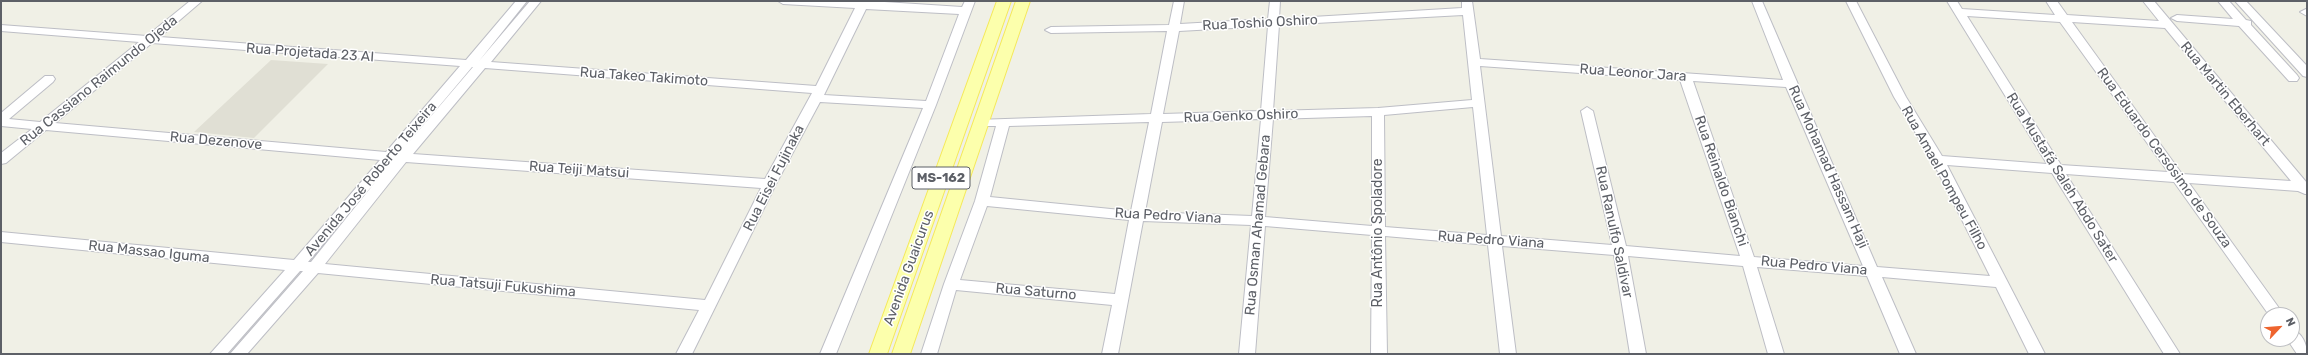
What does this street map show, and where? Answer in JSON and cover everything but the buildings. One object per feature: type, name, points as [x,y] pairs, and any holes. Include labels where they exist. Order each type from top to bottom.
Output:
[{"type":"main road","name":"Avenida Guaicurus","points":[[878,354],[1004,1]]},
{"type":"main road","name":"Avenida Guaicurus","points":[[901,354],[1023,1]]},
{"type":"street","name":"Rua Cassiano Raimundo Ojeda","points":[[1,160],[197,1]]},
{"type":"street","name":"Avenida José Roberto Teixeira","points":[[218,354],[297,266],[522,1]]},
{"type":"street","name":"Avenida José Roberto Teixeira","points":[[238,354],[314,268],[536,1]]},
{"type":"street","points":[[783,1],[968,6],[930,105],[828,354]]},
{"type":"street","points":[[1110,354],[1154,119],[1179,1]]},
{"type":"street","name":"Rua Osman Ahamad Gebara","points":[[1247,354],[1267,116],[1274,1]]},
{"type":"street","name":"Rua Mohamad Hassam Haji","points":[[1757,1],[1791,84],[1908,354]]},
{"type":"street","name":"Rua Amael Pompeu Filho","points":[[1851,1],[1900,97],[1938,160],[2037,354]]},
{"type":"street","name":"Rua Eduardo Cersósimo de Souza","points":[[2051,1],[2271,307]]},
{"type":"street","name":"Rua Martin Eberhart","points":[[2148,1],[2173,22],[2305,189]]},
{"type":"street","points":[[2223,1],[2293,78]]},
{"type":"street","points":[[2240,1],[2259,23],[2307,72]]},
{"type":"street","name":"Rua Eisei Fujinaka","points":[[684,354],[769,184],[818,94],[863,3]]},
{"type":"street","points":[[1468,6],[1508,354]]},
{"type":"street","name":"Rua Toshio Oshiro","points":[[1051,30],[1174,28],[1273,23],[1468,6]]},
{"type":"street","points":[[1956,7],[2064,18],[2173,22],[2259,23]]},
{"type":"street","name":"Rua Mustafá Saleh Abdo Sater","points":[[1956,7],[2172,354]]},
{"type":"street","name":"Rua Projetada 23 AI","points":[[1,28],[469,65]]},
{"type":"street","name":"Rua Leonor Jara","points":[[1475,62],[1791,84]]},
{"type":"street","name":"Rua Takeo Takimoto","points":[[469,65],[818,94],[930,105]]},
{"type":"street","name":"Rua Reinaldo Bianchi","points":[[1685,76],[1748,260],[1776,354]]},
{"type":"street","points":[[1,121],[49,79]]},
{"type":"street","name":"Rua Genko Oshiro","points":[[980,123],[1003,124],[1480,108]]},
{"type":"street","name":"Rua Ranulfo Saldivar","points":[[1587,111],[1620,249],[1638,354]]},
{"type":"street","name":"Rua Antônio Spoladore","points":[[1378,112],[1377,231],[1379,354]]},
{"type":"street","name":"Rua Dezenove","points":[[1,121],[42,126],[390,156]]},
{"type":"street","points":[[929,354],[951,284],[982,201],[1003,124]]},
{"type":"street","name":"Rua Teiji Matsui","points":[[390,156],[769,184]]},
{"type":"street","points":[[1938,160],[2179,177],[2305,189]]},
{"type":"street","name":"Rua Pedro Viana","points":[[982,201],[1136,216],[1258,221],[1620,249],[2000,282]]},
{"type":"street","name":"Rua Massao Iguma","points":[[1,237],[297,266]]},
{"type":"street","name":"Rua Tatsuji Fukushima","points":[[297,266],[709,306]]},
{"type":"street","name":"Rua Saturno","points":[[951,284],[1120,300]]},
{"type":"shaded area","points":[[271,60],[328,64],[254,138],[194,132]]}]
